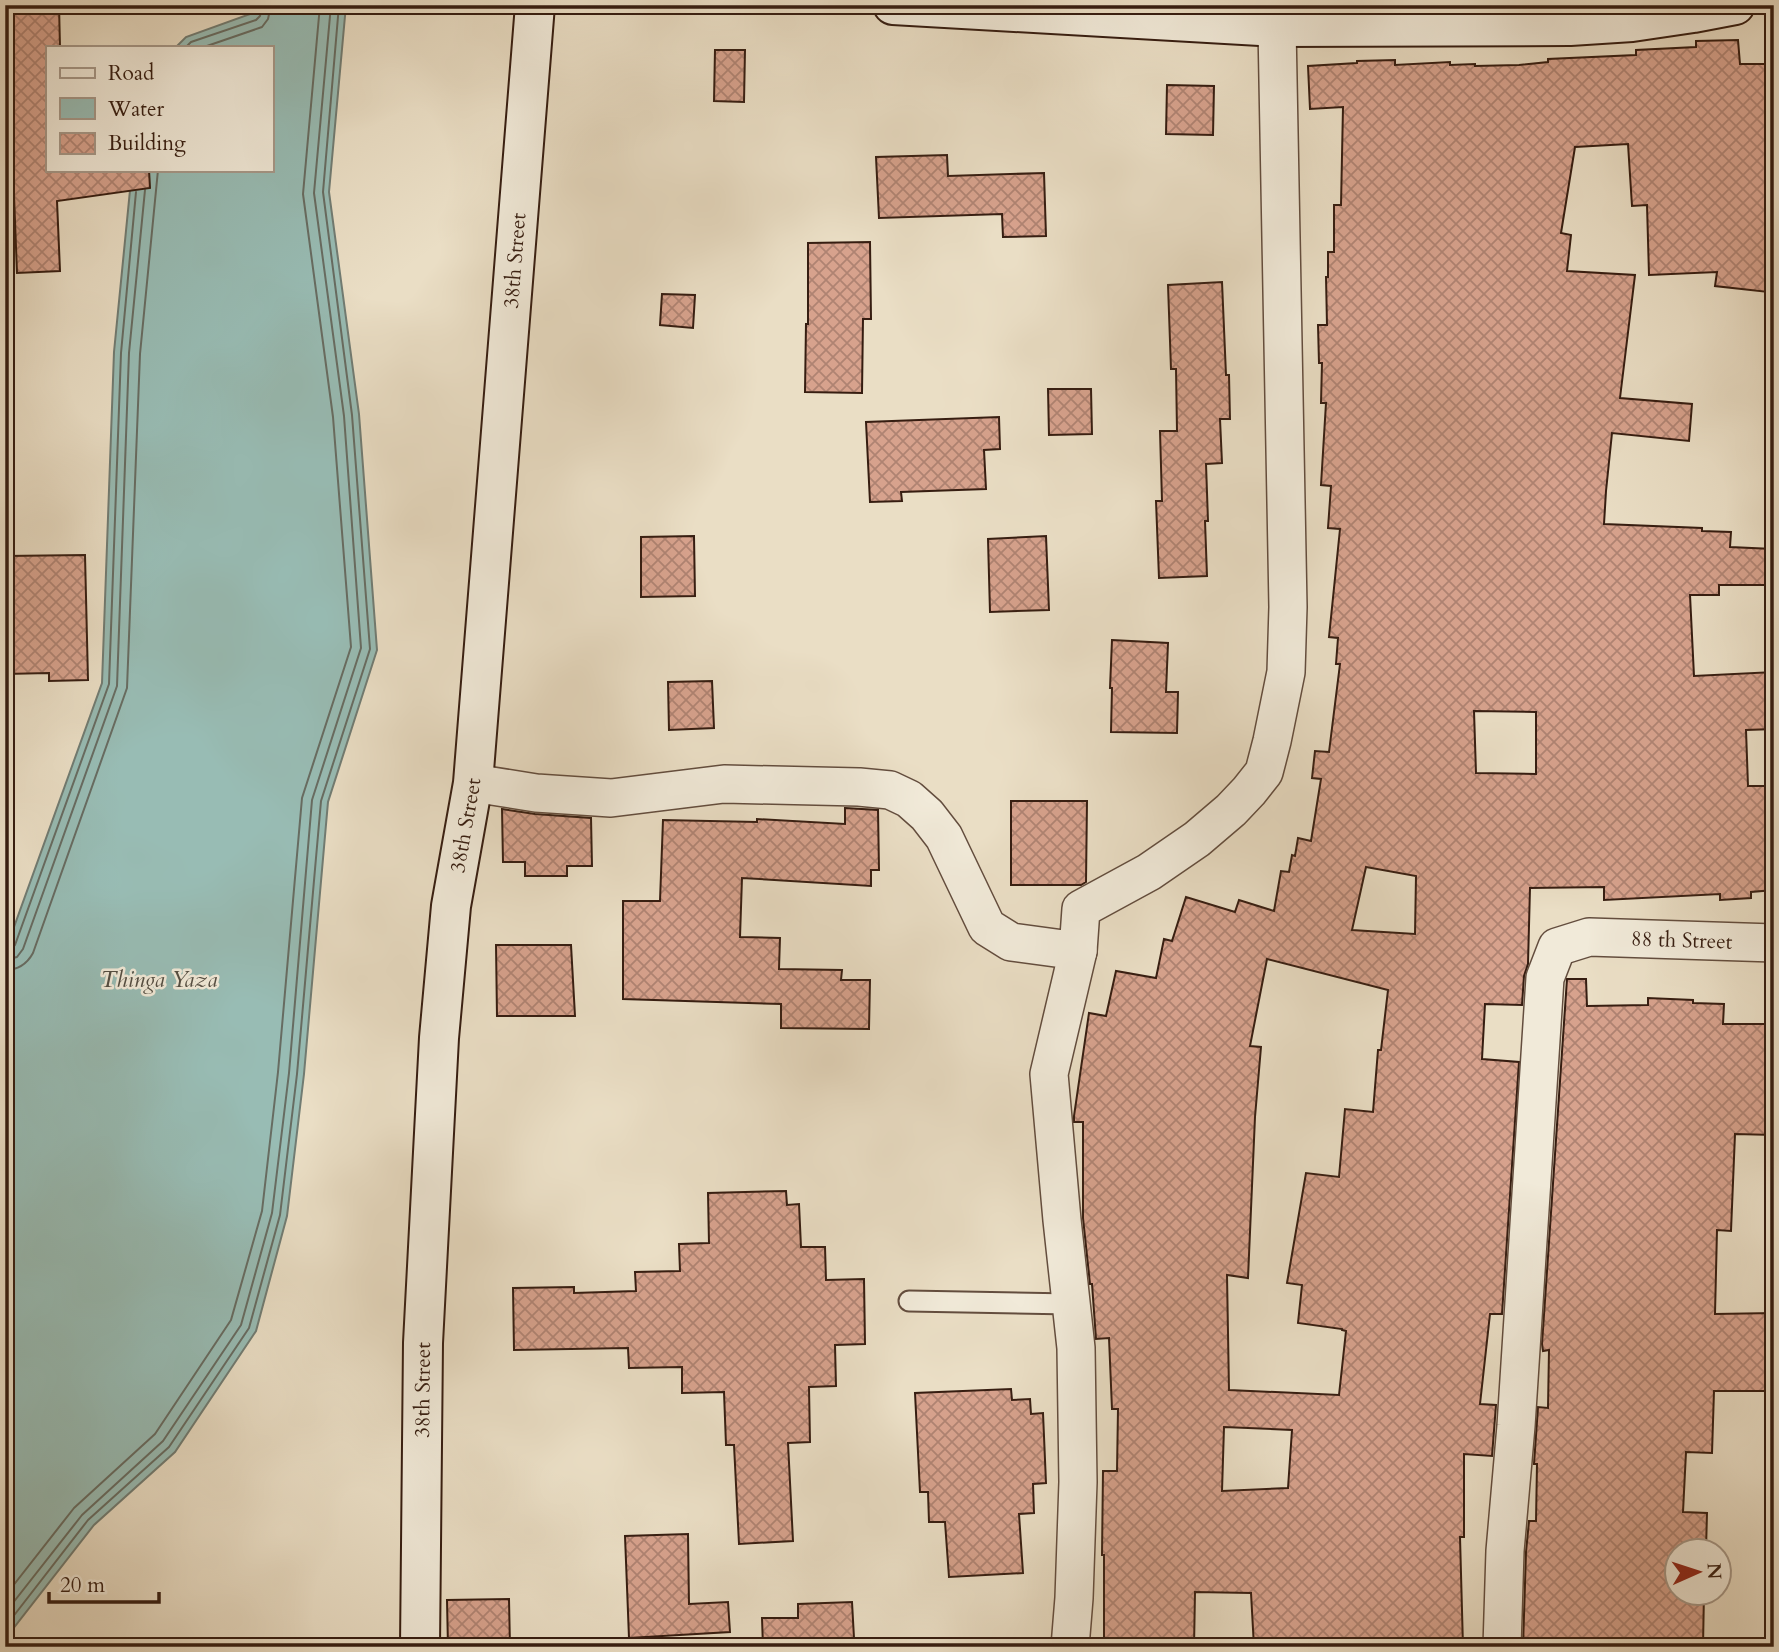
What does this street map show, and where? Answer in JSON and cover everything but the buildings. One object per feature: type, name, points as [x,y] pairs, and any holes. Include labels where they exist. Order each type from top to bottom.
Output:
[{"type":"main road","name":"38th Street","points":[[420,1647],[423,1343],[439,1052],[451,906],[473,783],[535,5]]},
{"type":"main road","points":[[893,5],[1277,27],[1570,26],[1632,22],[1735,5]]},
{"type":"street","points":[[1070,1647],[1078,1482],[1076,1348],[1049,1074],[1078,951],[1081,909],[1149,872],[1197,839],[1231,810],[1264,772],[1272,741],[1286,671],[1288,607],[1277,27]]},
{"type":"street","points":[[473,783],[536,793],[611,798],[724,784],[890,790],[909,799],[944,836],[987,926],[1011,942],[1078,951]]},
{"type":"street","name":"88 th Street","points":[[1502,1647],[1505,1551],[1516,1426],[1545,978],[1557,947],[1589,937],[1774,943]]},
{"type":"lane","points":[[909,1301],[1071,1304]]},
{"type":"water","name":"Thinga Yaza","points":[[256,5],[346,5],[329,192],[359,414],[377,650],[328,802],[304,1074],[287,1216],[256,1331],[175,1452],[94,1525],[5,1639],[5,952],[102,683],[114,352],[132,172],[273,172],[273,46],[177,46],[186,37],[253,13]]}]
